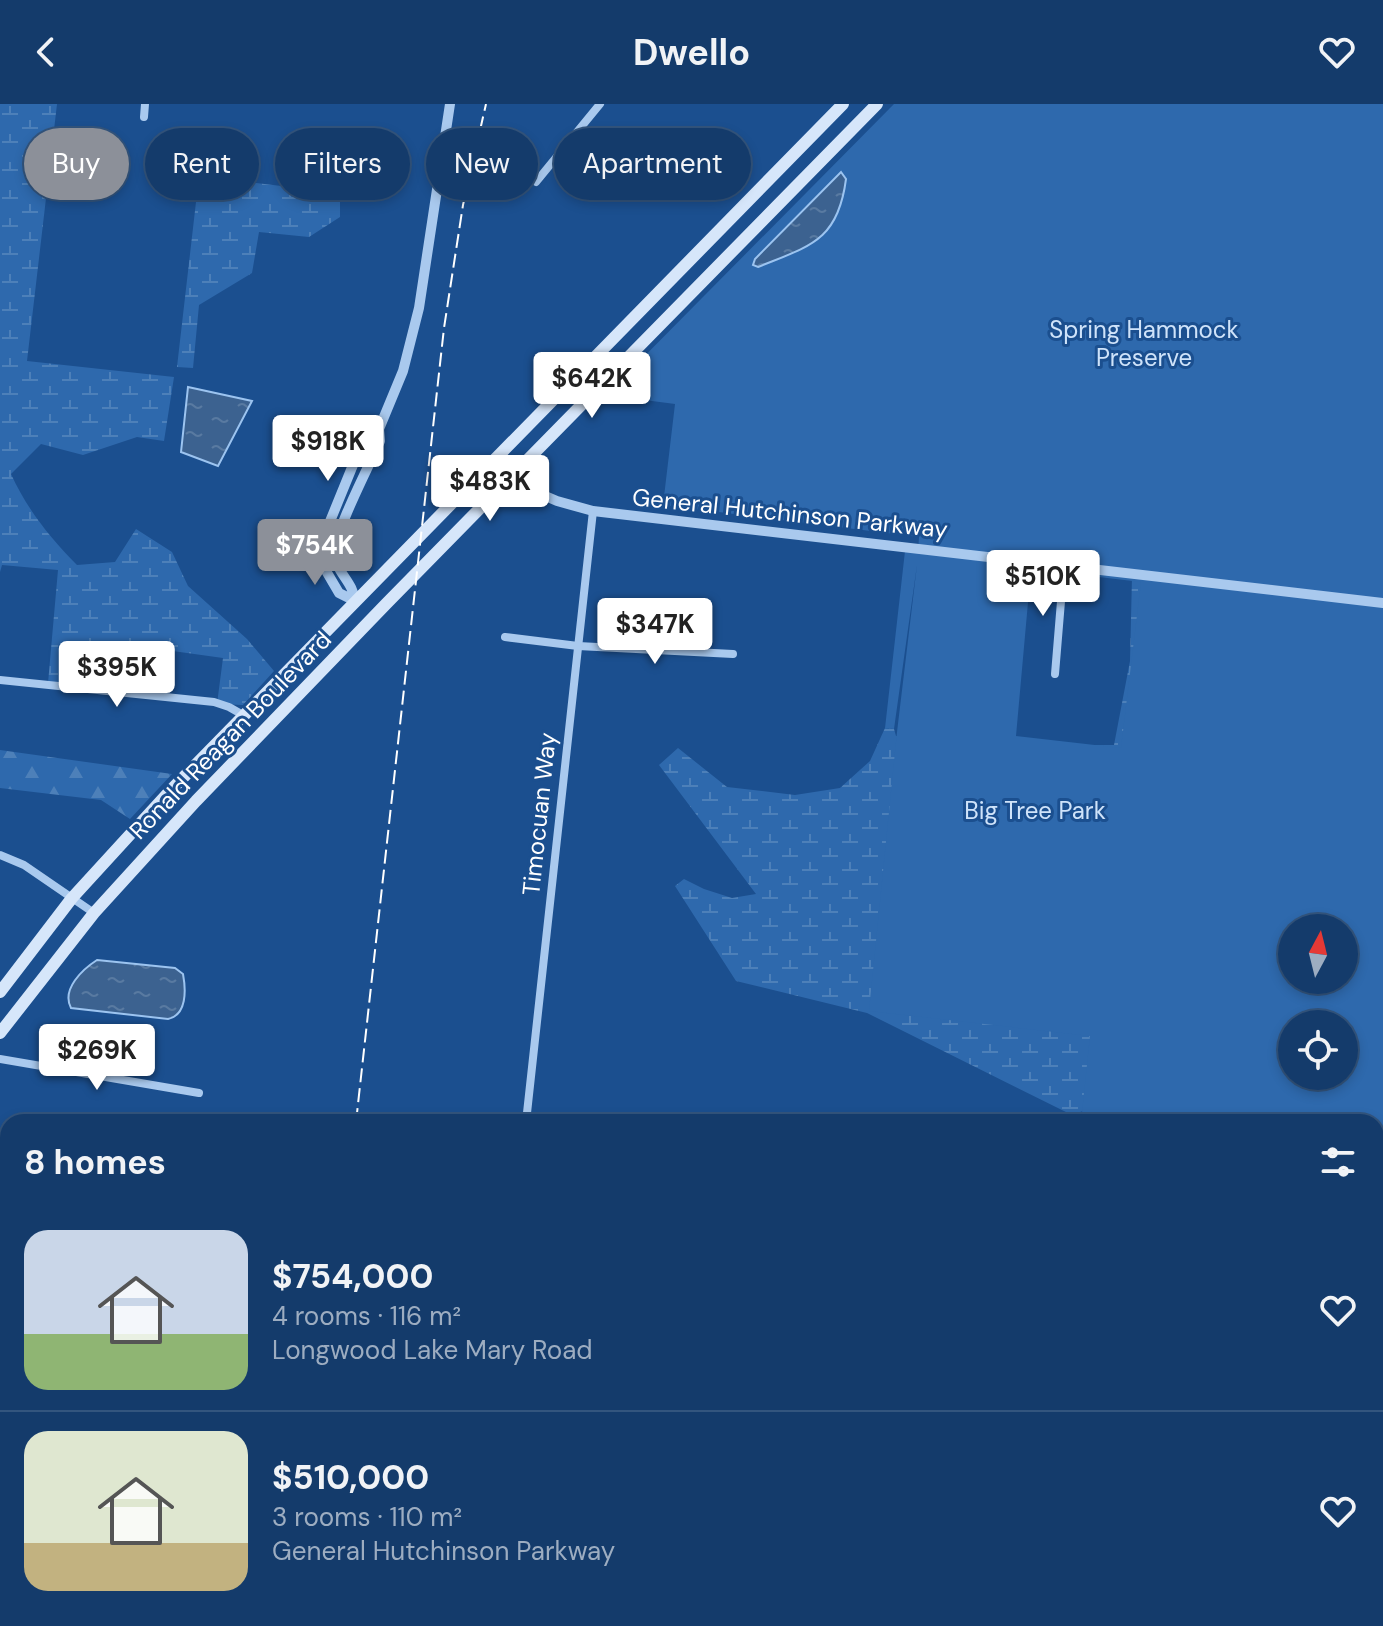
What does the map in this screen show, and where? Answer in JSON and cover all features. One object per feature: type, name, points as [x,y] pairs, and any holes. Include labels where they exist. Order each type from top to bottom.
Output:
[{"type":"main road","name":"Ronald Reagan Boulevard","points":[[0,992],[72,898],[243,715],[843,104]]},
{"type":"main road","name":"Ronald Reagan Boulevard","points":[[0,1033],[94,913],[200,797],[877,104]]},
{"type":"main road","points":[[355,601],[373,617]]},
{"type":"street","points":[[144,117],[145,104]]},
{"type":"street","points":[[355,601],[339,593],[322,564],[322,541],[364,438],[379,429],[403,371],[419,308],[450,104]]},
{"type":"street","points":[[538,180],[600,104]]},
{"type":"street","name":"General Hutchinson Parkway","points":[[491,460],[522,486],[557,501],[593,511],[1383,603]]},
{"type":"street","name":"Timocuan Way","points":[[527,1114],[593,511]]},
{"type":"street","points":[[1055,674],[1064,565]]},
{"type":"street","points":[[505,637],[578,646],[733,654]]},
{"type":"street","points":[[0,680],[214,702],[243,715]]},
{"type":"street","points":[[0,855],[24,865],[94,913]]},
{"type":"street","points":[[0,1059],[199,1093]]},
{"type":"green space","points":[[0,104],[57,104],[54,128],[24,128],[24,200],[46,200],[27,361],[174,377],[164,441],[137,437],[83,455],[41,444],[11,474],[40,522],[77,565],[115,562],[136,529],[172,552],[188,586],[247,639],[274,671],[243,705],[217,704],[223,658],[144,647],[131,693],[48,683],[58,570],[2,565],[0,572]]},
{"type":"green space","name":"Spring Hammock Preserve","points":[[894,104],[1383,104],[1383,1114],[1082,1114],[1090,1036],[869,1011],[917,565],[894,729],[885,728],[905,551],[918,552],[919,537],[663,505],[675,404],[606,395]],"holes":[[[1031,569],[1141,582],[1121,748],[1016,736]]]},
{"type":"green space","points":[[259,183],[275,185],[275,200],[340,200],[340,217],[309,237],[259,232],[252,273],[199,305],[193,368],[177,367],[196,200],[259,200]]},
{"type":"green space","name":"Big Tree Park","points":[[1132,577],[1383,608],[1296,914],[1278,914],[1278,989],[1110,1101],[1075,1114],[867,1013],[736,981],[675,886],[684,879],[732,898],[756,894],[659,765],[678,748],[727,787],[795,795],[840,788],[870,761],[885,728],[894,729],[896,736],[978,745],[1114,745],[1130,661]]},
{"type":"green space","points":[[0,750],[172,774],[130,819],[101,800],[0,788]]},
{"type":"water","points":[[841,172],[846,179],[842,200],[828,229],[793,253],[758,267],[753,265],[755,259]]},
{"type":"water","points":[[188,387],[252,401],[218,466],[181,452]]},
{"type":"water","points":[[97,960],[175,968],[183,974],[185,987],[179,1013],[168,1019],[71,1008],[71,987],[80,974]]},
{"type":"railway","points":[[357,1114],[444,328],[463,205],[486,104]]}]
